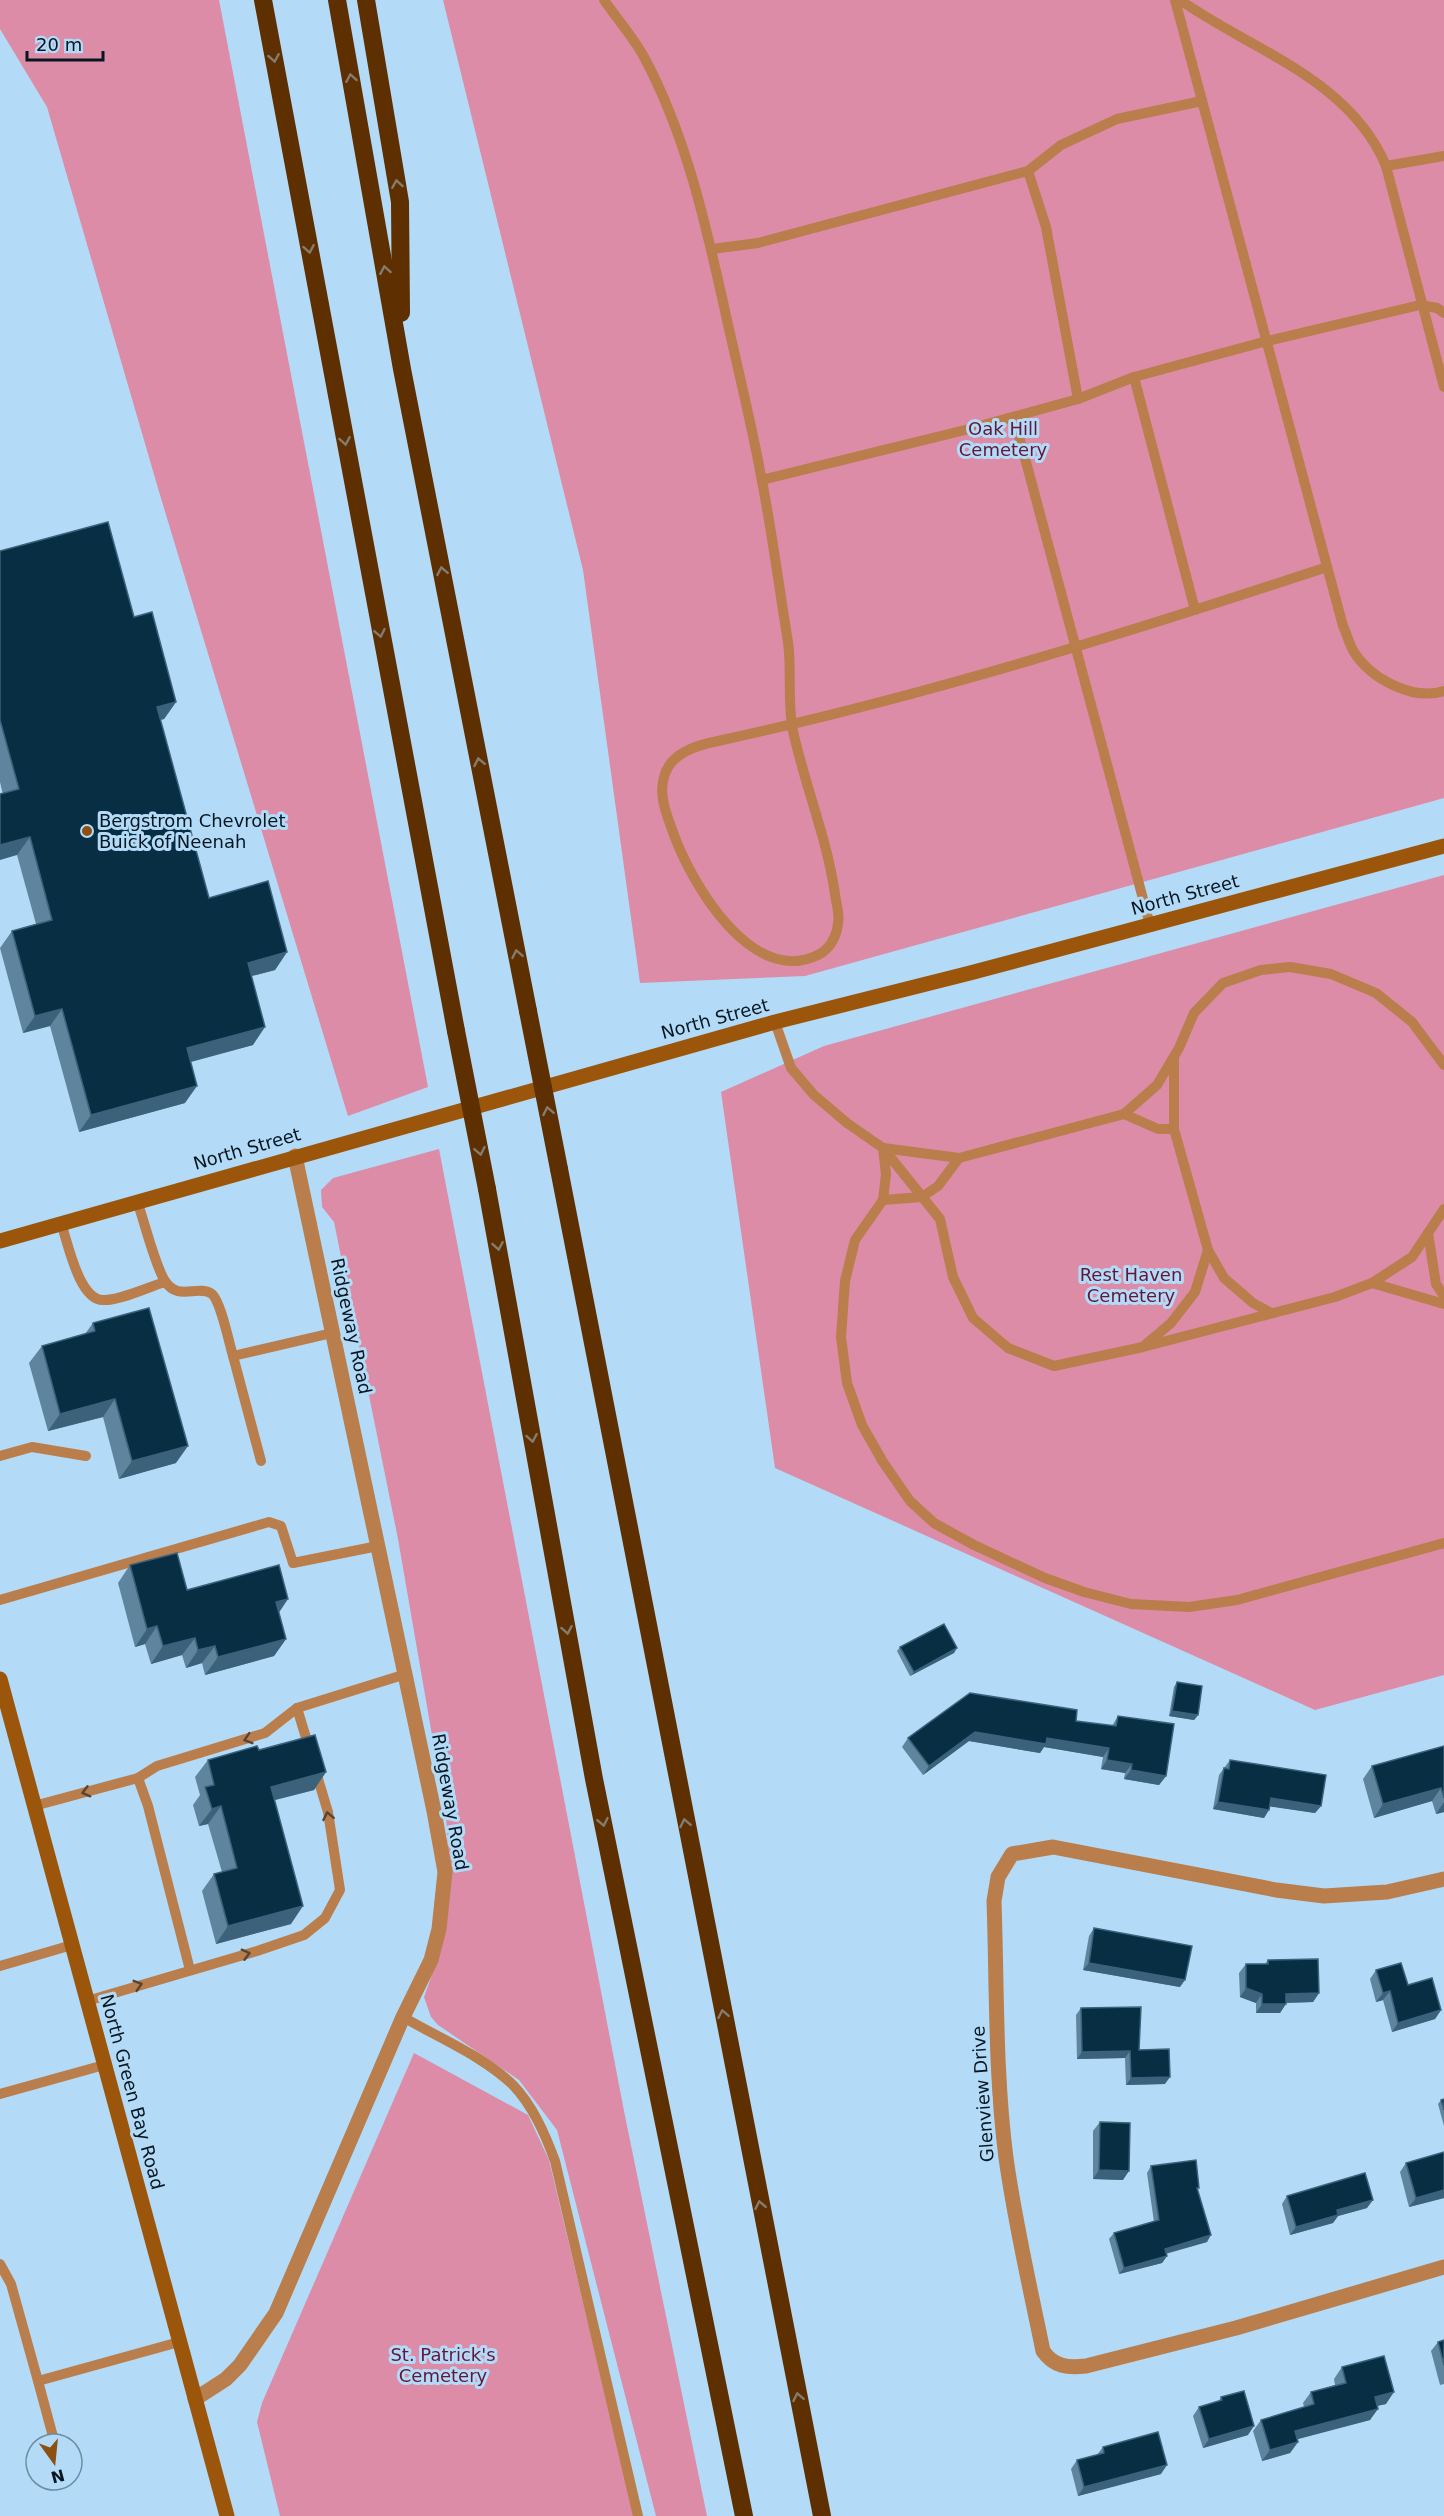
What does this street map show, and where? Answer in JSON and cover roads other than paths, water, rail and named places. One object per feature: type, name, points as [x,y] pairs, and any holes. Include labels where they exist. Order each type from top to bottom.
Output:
[{"type":"highway","points":[[263,0],[487,1189],[597,1790],[744,2516]]},
{"type":"highway","points":[[337,0],[402,369],[822,2516]]},
{"type":"highway","points":[[366,0],[400,202],[402,369]]},
{"type":"highway","points":[[806,2438],[833,2516]]},
{"type":"street","name":"North Street","points":[[0,1241],[776,1022],[1444,846]]},
{"type":"street","name":"Ridgeway Road","points":[[195,2399],[226,2379],[240,2365],[276,2313],[403,2017],[431,1960],[439,1929],[444,1872],[406,1674],[295,1156]]},
{"type":"street","name":"North Green Bay Road","points":[[0,1679],[227,2516]]},
{"type":"street","name":"Glenview Drive","points":[[1444,1879],[1387,1892],[1324,1896],[1276,1890],[1053,1847],[1012,1854],[998,1877],[994,1901],[999,2066],[1006,2155],[1016,2222],[1043,2351],[1049,2360],[1061,2366],[1086,2366],[1236,2328],[1444,2267]]},
{"type":"lane","points":[[604,0],[643,56],[669,115],[693,181],[711,249],[762,480],[790,654],[792,726],[832,876],[839,921],[833,941],[824,953],[803,960],[781,960],[765,955],[738,933],[707,901],[678,846],[663,796],[664,775],[676,758],[694,746],[792,726],[1077,647],[1327,567]]},
{"type":"lane","points":[[1178,0],[1202,101],[1343,626],[1354,652],[1371,673],[1411,693],[1444,691]]},
{"type":"lane","points":[[1178,0],[1264,48],[1348,108],[1377,144],[1386,166],[1444,387]]},
{"type":"lane","points":[[711,249],[758,243],[1028,171],[1061,145],[1117,119],[1202,101]]},
{"type":"lane","points":[[1386,166],[1444,156]]},
{"type":"lane","points":[[1028,171],[1046,227],[1078,399]]},
{"type":"lane","points":[[762,480],[1014,417],[1078,399],[1134,377],[1267,341],[1423,305],[1437,308],[1444,314]]},
{"type":"lane","points":[[1134,377],[1195,610]]},
{"type":"lane","points":[[1014,417],[1150,925]]},
{"type":"lane","points":[[883,1148],[930,1152],[959,1158],[1124,1114],[1156,1085],[1174,1057],[1194,1013],[1223,983],[1261,970],[1290,968],[1331,974],[1376,993],[1412,1022],[1444,1065]]},
{"type":"lane","points":[[776,1022],[791,1068],[806,1086],[847,1123],[883,1148],[940,1220],[953,1277],[973,1318],[1008,1348],[1054,1366],[1143,1347],[1335,1297],[1372,1283],[1412,1257],[1444,1209]]},
{"type":"lane","points":[[1174,1057],[1174,1129],[1208,1250],[1224,1278],[1253,1303],[1271,1313]]},
{"type":"lane","points":[[1124,1114],[1158,1129],[1174,1129]]},
{"type":"lane","points":[[883,1148],[886,1174],[883,1200],[855,1240],[845,1281],[841,1337],[847,1383],[862,1425],[883,1462],[910,1501],[934,1523],[1045,1578],[1084,1592],[1131,1604],[1189,1607],[1237,1600],[1444,1543]]},
{"type":"lane","points":[[883,1200],[922,1197],[938,1186],[959,1158]]},
{"type":"lane","points":[[137,1201],[165,1282],[180,1293],[204,1291],[212,1294],[217,1303],[261,1461]]},
{"type":"lane","points":[[61,1223],[84,1289],[92,1299],[104,1301],[165,1282]]},
{"type":"lane","points":[[1428,1233],[1436,1284],[1444,1296]]},
{"type":"lane","points":[[1143,1347],[1171,1323],[1195,1292],[1208,1250]]},
{"type":"lane","points":[[1372,1283],[1444,1304]]},
{"type":"lane","points":[[233,1356],[332,1333]]},
{"type":"lane","points":[[0,1456],[32,1447],[86,1456]]},
{"type":"lane","points":[[0,1600],[269,1522],[281,1526],[293,1563],[378,1546]]},
{"type":"lane","points":[[34,1806],[138,1778],[157,1766],[265,1734],[297,1708],[406,1674]]},
{"type":"lane","points":[[87,2001],[304,1935],[325,1918],[340,1890],[328,1812],[297,1708]]},
{"type":"lane","points":[[138,1778],[148,1806],[190,1970]]},
{"type":"lane","points":[[0,1966],[72,1945]]},
{"type":"lane","points":[[403,2017],[484,2064],[512,2085],[531,2108],[545,2133],[555,2161],[638,2516]]},
{"type":"lane","points":[[0,2094],[104,2065]]},
{"type":"lane","points":[[0,2264],[11,2284],[52,2432]]},
{"type":"lane","points":[[38,2381],[179,2342]]},
{"type":"place","name":"Bergstrom Chevrolet Buick of Neenah","points":[[87,831]]},
{"type":"park label","name":"Oak Hill Cemetery","points":[[1003,439]]},
{"type":"park label","name":"Rest Haven Cemetery","points":[[1131,1285]]},
{"type":"park label","name":"St. Patrick's Cemetery","points":[[443,2365]]}]
